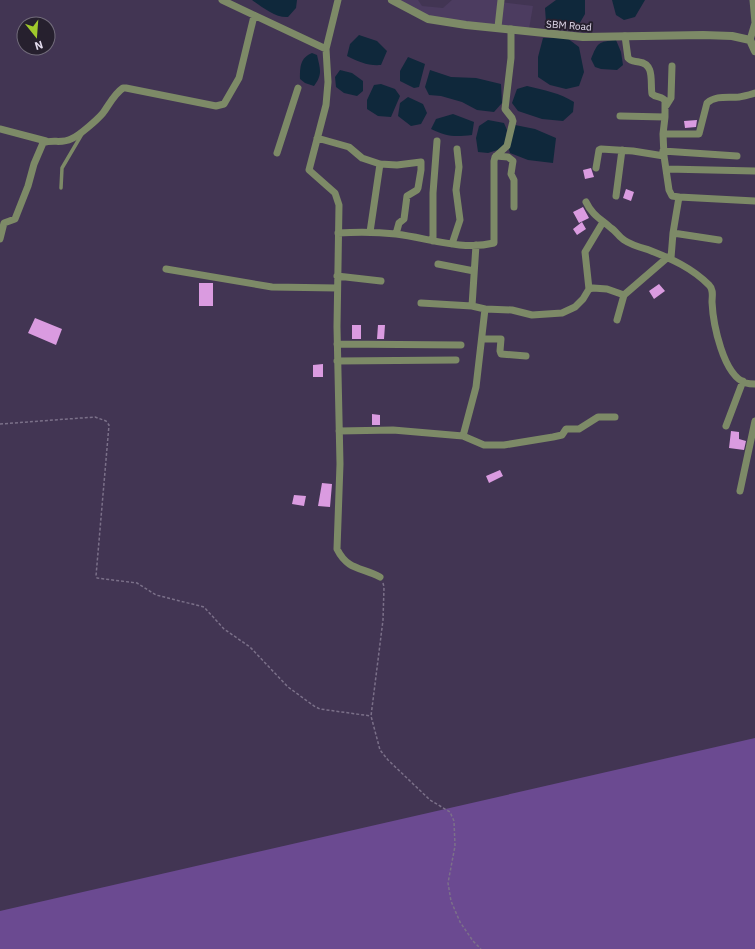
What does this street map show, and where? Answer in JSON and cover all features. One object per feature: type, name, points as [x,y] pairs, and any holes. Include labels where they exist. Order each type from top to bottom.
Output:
[{"type":"street","points":[[222,0],[326,49]]},
{"type":"street","points":[[338,0],[326,49],[328,82],[326,105],[308,170],[335,193],[338,205],[336,276],[340,464],[337,550],[342,559],[353,567],[373,573],[380,577]]},
{"type":"street","name":"SBM Road","points":[[392,0],[428,19],[466,25],[583,37],[732,36],[750,40]]},
{"type":"street","points":[[498,28],[501,0]]},
{"type":"street","points":[[753,0],[755,21],[750,40],[755,52]]},
{"type":"street","points":[[0,131],[46,142],[69,141],[102,114],[122,88],[216,106],[224,104],[239,78],[254,16]]},
{"type":"street","points":[[338,233],[370,232],[396,234],[452,244],[493,244],[495,241],[494,161],[496,156],[507,146],[513,121],[505,109],[511,58],[511,29]]},
{"type":"street","points":[[625,36],[628,58],[630,61],[644,62],[648,65],[651,72],[652,94],[664,99],[665,117],[663,154],[667,169],[669,190],[672,196],[755,201]]},
{"type":"street","points":[[665,107],[671,98],[672,66]]},
{"type":"street","points":[[277,153],[298,88]]},
{"type":"street","points":[[663,134],[699,134],[707,103],[709,101],[716,98],[739,97],[755,93]]},
{"type":"street","points":[[620,116],[665,117]]},
{"type":"street","points":[[317,138],[349,147],[362,158],[380,164],[397,165],[420,162],[418,188],[407,196],[404,219],[399,223],[396,234]]},
{"type":"street","points":[[433,241],[433,193],[437,141]]},
{"type":"street","points":[[0,239],[4,223],[15,219],[28,186],[34,164],[42,145],[46,142]]},
{"type":"street","points":[[452,244],[460,220],[456,190],[459,167],[457,149]]},
{"type":"street","points":[[596,168],[599,150],[603,149],[663,154],[737,156]]},
{"type":"street","points":[[616,196],[622,150]]},
{"type":"street","points":[[496,156],[508,157],[513,161],[511,174],[514,180],[514,207]]},
{"type":"street","points":[[370,232],[380,164]]},
{"type":"street","points":[[667,169],[755,171]]},
{"type":"street","points":[[617,320],[624,295],[670,258],[679,197]]},
{"type":"street","points":[[586,202],[589,209],[625,241],[670,258],[691,269],[710,286],[713,291],[712,301],[716,332],[726,359],[732,372],[745,383],[755,384]]},
{"type":"street","points":[[421,303],[512,310],[532,315],[562,313],[575,307],[583,299],[589,289],[584,252],[603,222]]},
{"type":"street","points":[[673,233],[718,240]]},
{"type":"street","points":[[472,306],[476,245]]},
{"type":"street","points":[[438,264],[474,271]]},
{"type":"street","points":[[166,269],[272,287],[337,288]]},
{"type":"street","points":[[336,276],[381,281]]},
{"type":"street","points":[[589,289],[607,289],[624,295]]},
{"type":"street","points":[[463,436],[476,387],[485,309]]},
{"type":"street","points":[[482,339],[501,339],[500,351],[502,354],[526,356]]},
{"type":"street","points":[[337,344],[461,345]]},
{"type":"street","points":[[338,361],[456,360]]},
{"type":"street","points":[[726,426],[743,381]]},
{"type":"street","points":[[339,431],[393,430],[463,436],[484,445],[504,445],[562,435],[566,429],[579,429],[598,417],[615,417]]},
{"type":"street","points":[[740,491],[752,444],[755,421]]},
{"type":"lane","points":[[61,188],[62,168],[85,128]]},
{"type":"path","points":[[0,424],[95,417],[106,421],[109,425],[97,578],[137,583],[156,595],[204,607],[224,630],[250,647],[288,688],[314,706],[320,709],[371,716]]},
{"type":"path","points":[[380,577],[384,587],[383,620],[371,716],[380,750],[430,800],[450,812],[454,821],[455,846],[448,883],[451,901],[460,922],[480,949]]},
{"type":"shaded area","points":[[399,0],[418,0],[422,6],[443,8],[452,0],[501,0],[501,2],[533,6],[529,29],[431,18]]},
{"type":"shaded area","points":[[755,738],[755,949],[0,949],[0,911]]},
{"type":"water","points":[[252,0],[297,0],[296,8],[288,17],[283,17],[274,14]]},
{"type":"water","points":[[556,0],[585,0],[585,14],[578,26],[560,28],[546,22],[545,8]]},
{"type":"water","points":[[612,0],[645,0],[635,17],[624,20],[616,15]]},
{"type":"water","points":[[359,35],[377,41],[387,51],[381,65],[364,63],[347,56],[350,44]]},
{"type":"water","points":[[543,38],[567,38],[579,47],[584,72],[579,86],[566,89],[550,85],[538,77],[538,57]]},
{"type":"water","points":[[616,40],[621,52],[623,65],[617,70],[595,67],[591,59],[597,46],[605,41]]},
{"type":"water","points":[[312,53],[317,55],[320,71],[319,78],[314,86],[305,83],[300,79],[303,60]]},
{"type":"water","points":[[408,57],[425,64],[419,87],[414,88],[400,81],[400,71]]},
{"type":"water","points":[[340,70],[352,73],[363,81],[363,91],[357,96],[344,93],[336,87],[335,77]]},
{"type":"water","points":[[430,70],[451,77],[476,78],[501,84],[502,103],[494,112],[477,110],[462,102],[441,96],[429,95],[425,87]]},
{"type":"water","points":[[381,84],[395,89],[400,96],[391,117],[378,116],[367,109],[367,100],[374,85]]},
{"type":"water","points":[[527,86],[552,92],[569,99],[574,102],[573,112],[563,121],[542,119],[518,111],[512,103],[517,89]]},
{"type":"water","points":[[408,97],[423,104],[427,113],[421,124],[411,126],[398,116],[400,103]]},
{"type":"water","points":[[453,114],[474,122],[472,135],[451,136],[431,129],[436,119]]},
{"type":"water","points":[[488,120],[504,123],[507,130],[504,148],[488,153],[478,152],[476,138],[479,126]]},
{"type":"water","points":[[515,125],[535,129],[556,138],[553,163],[528,160],[510,153],[507,142]]},
{"type":"building","points":[[697,120],[696,127],[685,128],[684,121]]},
{"type":"building","points":[[591,168],[594,177],[585,179],[583,170]]},
{"type":"building","points":[[626,189],[634,192],[631,201],[623,198]]},
{"type":"building","points":[[583,207],[589,218],[579,223],[573,212]]},
{"type":"building","points":[[582,222],[586,229],[577,235],[573,229]]},
{"type":"building","points":[[199,283],[213,283],[213,306],[199,306]]},
{"type":"building","points":[[659,284],[665,291],[654,299],[649,291]]},
{"type":"building","points":[[35,318],[62,329],[56,345],[28,333]]},
{"type":"building","points":[[352,325],[361,325],[361,339],[352,339]]},
{"type":"building","points":[[378,325],[385,325],[384,339],[377,339]]},
{"type":"building","points":[[323,364],[323,377],[313,377],[313,365]]},
{"type":"building","points":[[372,414],[380,415],[380,425],[372,425]]},
{"type":"building","points":[[731,431],[739,432],[739,439],[746,441],[744,450],[729,448]]},
{"type":"building","points":[[500,470],[503,476],[489,483],[486,476]]},
{"type":"building","points":[[322,483],[332,484],[330,507],[318,506]]},
{"type":"building","points":[[294,495],[306,496],[304,506],[292,504]]}]
